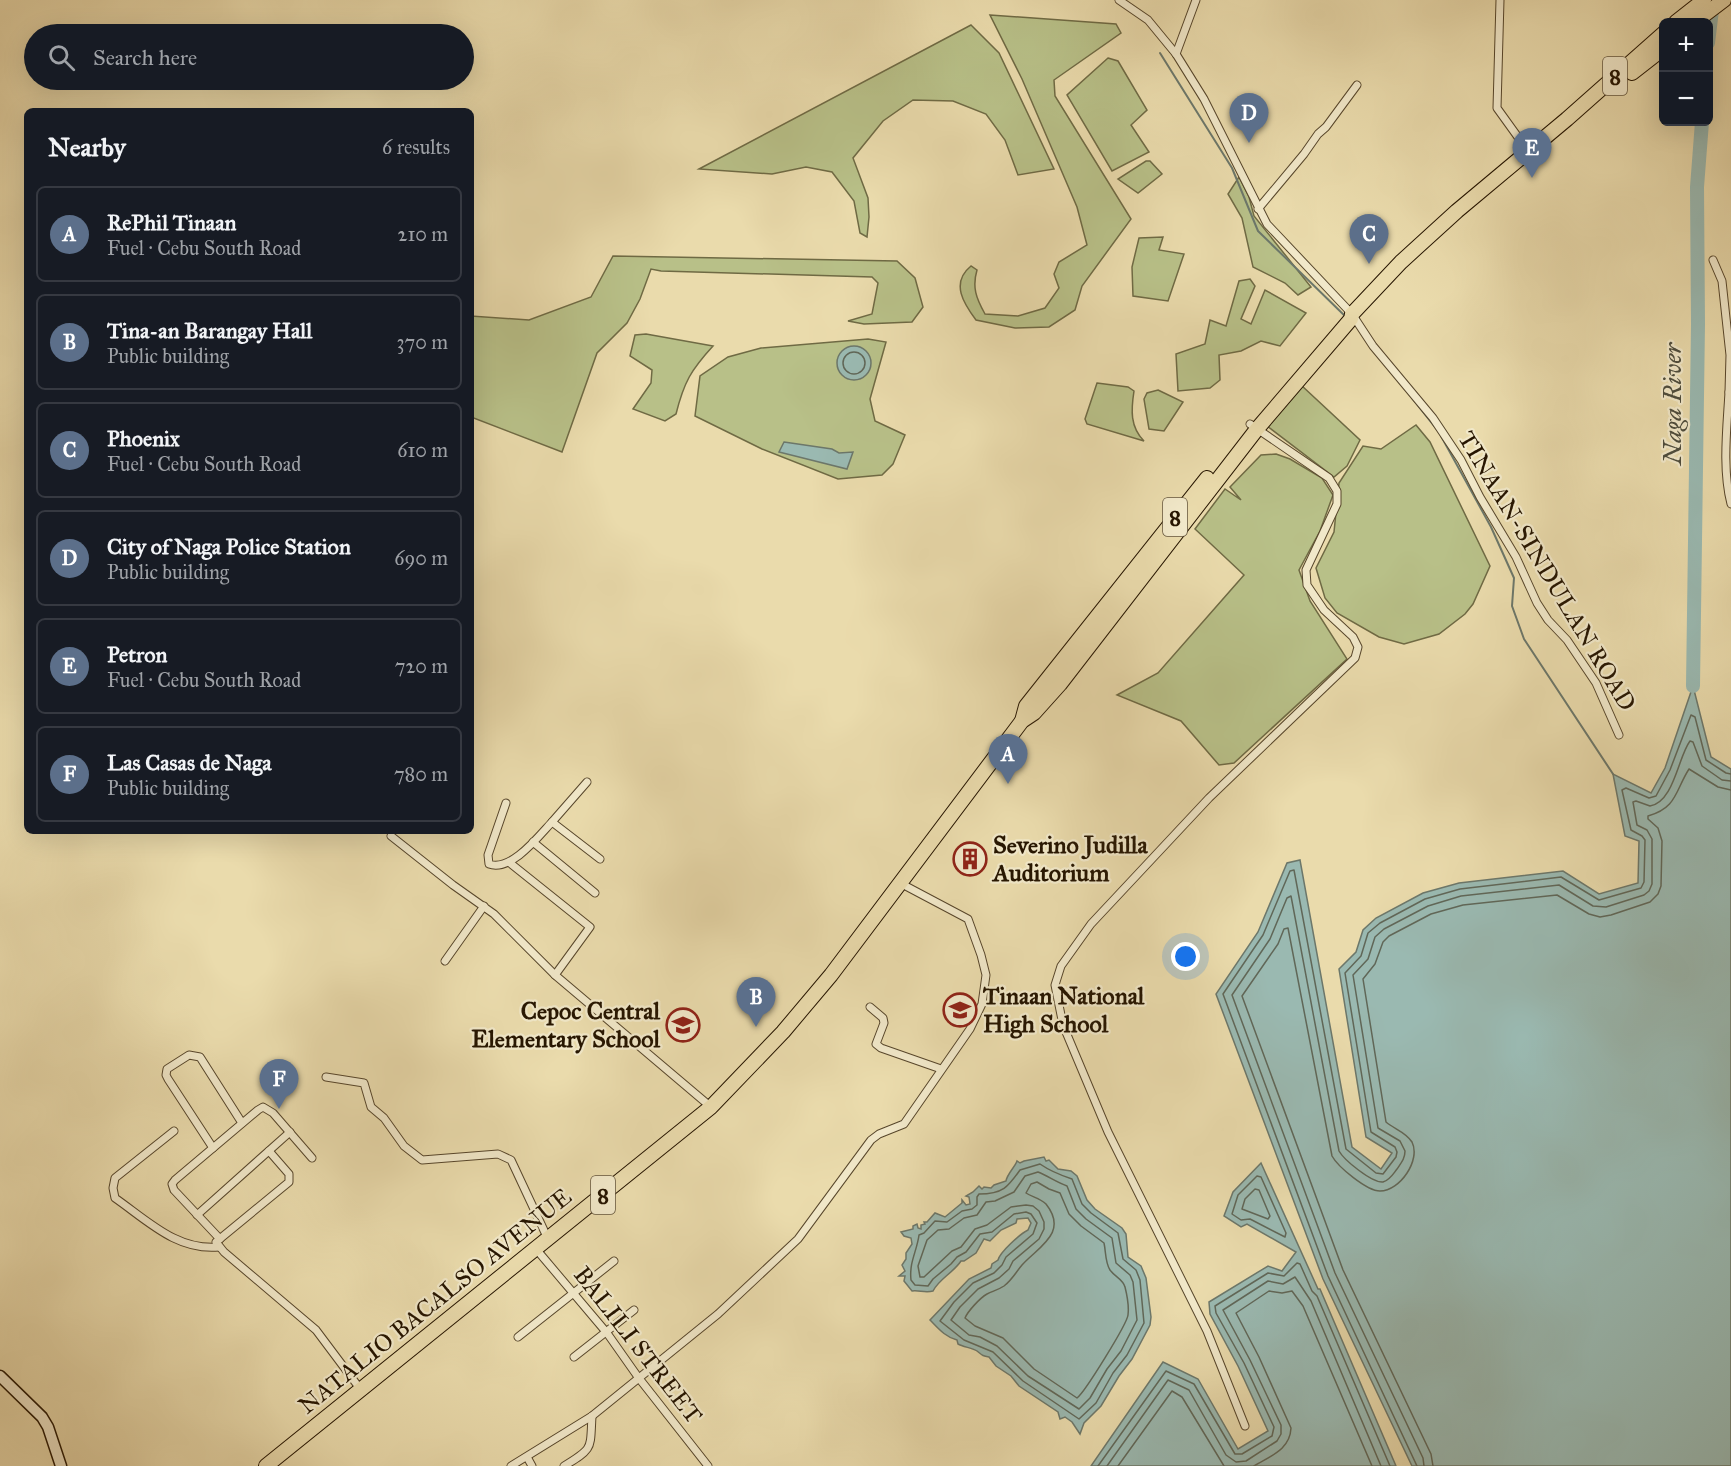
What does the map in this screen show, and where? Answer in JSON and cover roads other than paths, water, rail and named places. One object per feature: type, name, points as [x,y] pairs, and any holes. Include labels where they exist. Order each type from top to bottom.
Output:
[{"type":"highway","points":[[1688,18],[1704,0]]},
{"type":"highway","points":[[1690,18],[1724,0]]},
{"type":"highway","name":"8","points":[[900,883],[1022,721],[1026,706],[1253,426],[1279,388],[1401,262],[1659,37]]},
{"type":"highway","name":"8","points":[[1567,119],[1659,52]]},
{"type":"highway","name":"NATALIO BACALSO AVENUE","points":[[266,1466],[711,1107],[788,1025],[831,975],[900,883]]},
{"type":"street","name":"TINAAN-SINDULAN ROAD","points":[[1119,0],[1148,20],[1176,54],[1209,109],[1267,224],[1347,319],[1373,346],[1432,418],[1461,460],[1522,568],[1537,603],[1548,620],[1567,640],[1596,683],[1619,735]]},
{"type":"street","points":[[1176,54],[1196,0]]},
{"type":"street","points":[[1500,0],[1497,108],[1528,151]]},
{"type":"street","points":[[1258,209],[1326,127],[1357,85]]},
{"type":"street","points":[[1713,260],[1722,281],[1730,355],[1727,488],[1731,504]]},
{"type":"street","points":[[1245,1426],[1207,1331],[1108,1132],[1063,1025],[1055,985],[1061,966],[1091,924],[1209,798],[1355,658],[1358,646],[1353,637],[1324,610],[1307,585],[1306,570],[1336,504],[1337,491],[1329,478],[1253,426]]},
{"type":"street","points":[[506,803],[488,855],[489,864],[497,867],[510,862],[533,842],[587,782]]},
{"type":"street","points":[[552,822],[600,860]]},
{"type":"street","points":[[391,836],[453,885],[484,906],[555,975],[711,1107]]},
{"type":"street","points":[[533,842],[595,893]]},
{"type":"street","points":[[510,862],[590,927],[555,975]]},
{"type":"street","points":[[511,1466],[592,1416],[718,1314],[798,1239],[871,1140],[904,1124],[970,1029],[982,1005],[986,975],[968,920],[900,883]]},
{"type":"street","points":[[445,961],[484,906]]},
{"type":"street","points":[[870,1007],[883,1018],[876,1044],[881,1048],[941,1069]]},
{"type":"street","points":[[213,1148],[168,1079],[166,1075],[168,1069],[189,1055],[200,1057],[243,1123]]},
{"type":"street","points":[[326,1077],[364,1083],[371,1107],[384,1118],[404,1146],[422,1160],[498,1154],[511,1160],[548,1239]]},
{"type":"street","points":[[312,1158],[273,1113],[263,1107],[172,1184],[174,1190],[218,1243],[316,1330],[361,1390]]},
{"type":"street","points":[[174,1131],[115,1178],[113,1188],[116,1198],[176,1241],[198,1248],[218,1243],[289,1182],[289,1174],[269,1151]]},
{"type":"street","points":[[197,1215],[290,1132]]},
{"type":"street","name":"BALILI STREET","points":[[536,1249],[607,1333],[708,1466]]},
{"type":"street","points":[[518,1336],[614,1261]]},
{"type":"street","points":[[574,1357],[634,1310]]},
{"type":"street","points":[[0,1376],[42,1417],[48,1427],[61,1466]]},
{"type":"street","points":[[564,1466],[585,1454],[590,1448],[592,1416]]},
{"type":"street","points":[[527,1457],[532,1466]]},
{"type":"water","points":[[854,346],[866,351],[871,363],[866,375],[854,380],[842,375],[837,363],[842,351]]},
{"type":"water","points":[[784,442],[832,449],[839,453],[853,452],[847,469],[779,452]]},
{"type":"water","points":[[1693,686],[1711,757],[1731,769],[1731,1466],[1412,1466],[1323,1279],[1216,994],[1258,932],[1287,863],[1300,860],[1352,1147],[1381,1169],[1392,1153],[1366,1137],[1339,969],[1356,952],[1363,930],[1376,918],[1423,893],[1459,883],[1563,871],[1599,894],[1638,883],[1639,841],[1625,836],[1613,774],[1651,793],[1665,768]]},
{"type":"water","points":[[1044,1157],[1058,1169],[1071,1171],[1077,1176],[1087,1200],[1095,1209],[1122,1228],[1126,1234],[1128,1257],[1141,1266],[1146,1278],[1150,1325],[1132,1359],[1101,1406],[1084,1423],[1080,1434],[1072,1422],[1065,1417],[1060,1419],[1058,1412],[1019,1386],[989,1357],[958,1344],[957,1340],[945,1334],[930,1320],[969,1279],[991,1268],[1006,1248],[1028,1230],[1031,1223],[1028,1218],[1017,1219],[1016,1223],[1001,1230],[990,1241],[984,1239],[976,1253],[961,1261],[933,1291],[912,1291],[904,1281],[905,1276],[899,1276],[905,1271],[902,1265],[912,1244],[911,1238],[904,1236],[901,1232],[913,1229],[913,1226],[917,1224],[921,1229],[921,1225],[925,1224],[924,1222],[927,1222],[935,1213],[945,1217],[962,1203],[962,1200],[966,1205],[970,1204],[969,1197],[966,1196],[979,1186],[982,1189],[991,1188],[1006,1181],[1017,1161],[1020,1163]]},
{"type":"water","points":[[1261,1163],[1318,1289],[1320,1289],[1396,1466],[1091,1466],[1163,1362],[1198,1379],[1238,1449],[1268,1431],[1238,1366],[1210,1314],[1209,1302],[1268,1266],[1282,1271],[1296,1252],[1247,1224],[1241,1227],[1224,1216],[1233,1192]]},
{"type":"waterway","name":"Naga River","points":[[1711,18],[1713,2]]},
{"type":"waterway","points":[[1160,53],[1232,168],[1258,231],[1346,317]]},
{"type":"waterway","name":"Naga River","points":[[1693,686],[1698,324],[1697,187],[1702,126]]},
{"type":"waterway","points":[[1412,398],[1438,431]]},
{"type":"waterway","points":[[1441,436],[1491,527],[1514,578],[1512,606],[1524,639],[1613,774]]},
{"type":"place","name":"City of Naga Police Station","points":[[1249,143]]},
{"type":"place","name":"Petron","points":[[1532,178]]},
{"type":"place","name":"Phoenix","points":[[1369,264]]},
{"type":"place","name":"RePhil Tinaan","points":[[1008,784]]},
{"type":"place","name":"Severino Judilla Auditorium","points":[[970,859]]},
{"type":"place","name":"Tinaan National High School","points":[[960,1010]]},
{"type":"place","name":"Cepoc Central Elementary School","points":[[683,1025]]},
{"type":"place","name":"Tina-an Barangay Hall","points":[[756,1027]]},
{"type":"place","name":"Las Casas de Naga","points":[[279,1109]]}]
